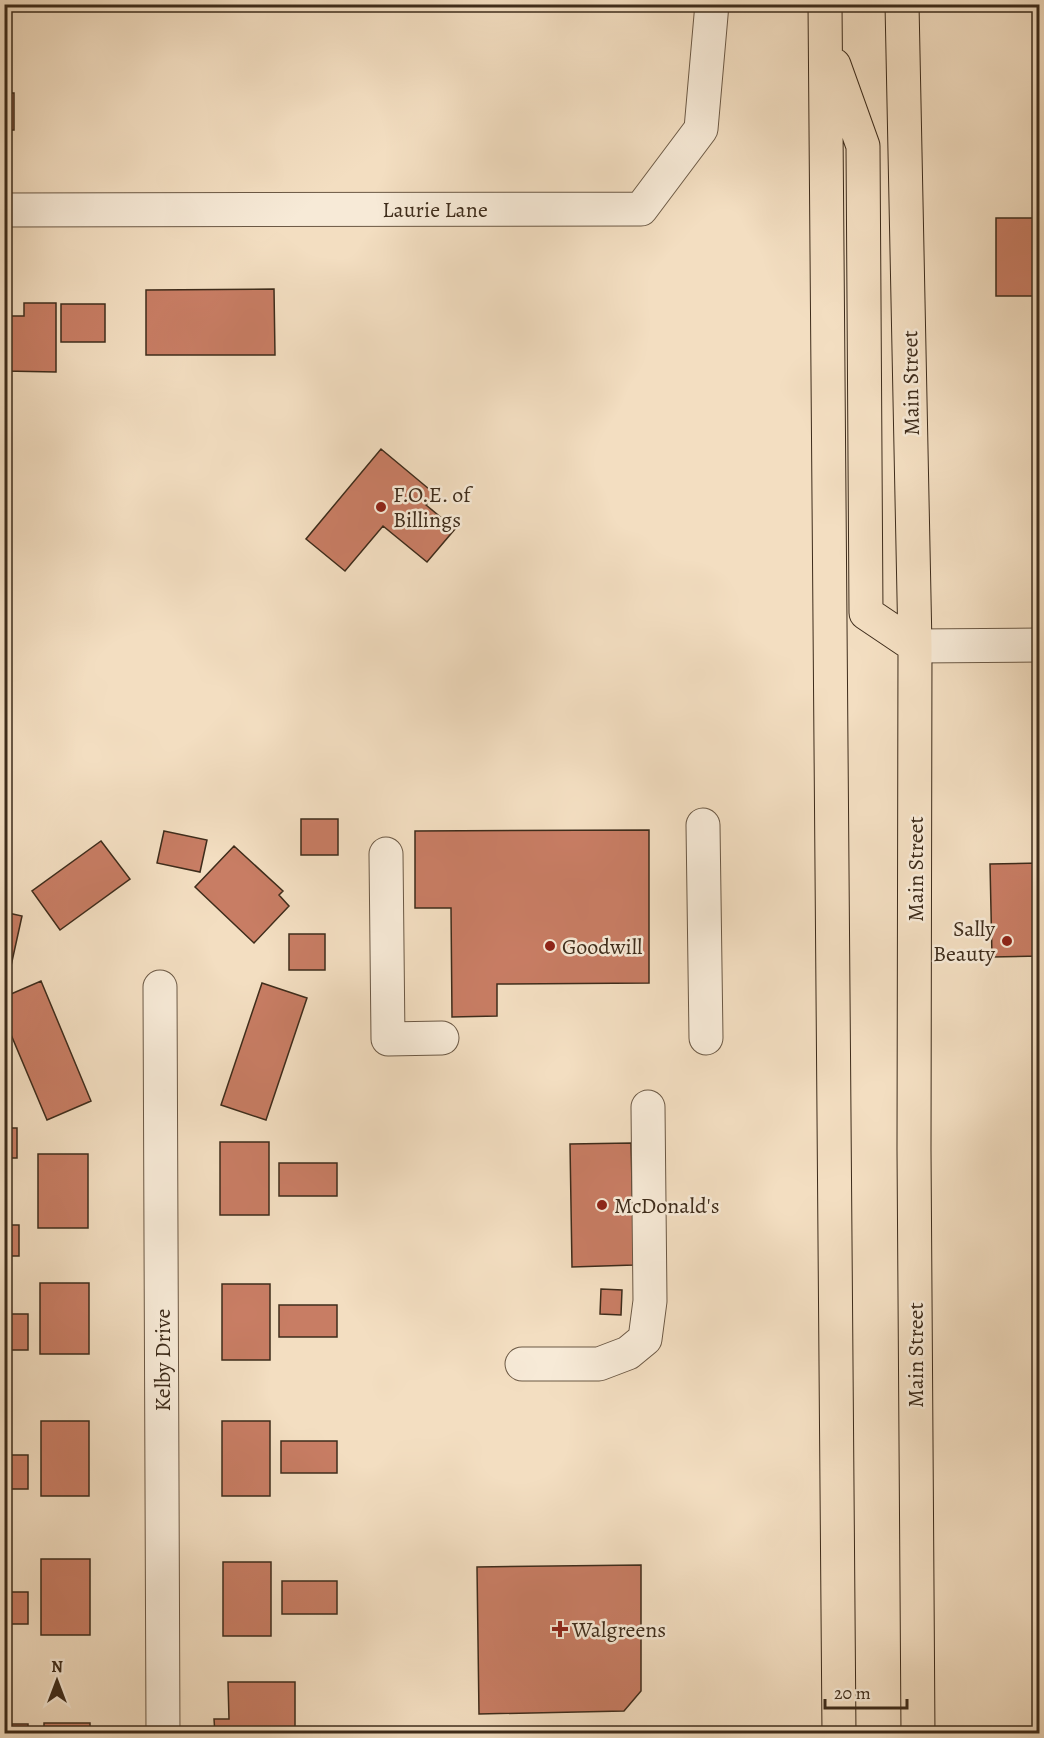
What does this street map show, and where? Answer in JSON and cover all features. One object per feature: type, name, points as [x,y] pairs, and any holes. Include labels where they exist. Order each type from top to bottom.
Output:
[{"type":"main road","points":[[825,4],[839,1734]]},
{"type":"main road","name":"Main Street","points":[[902,4],[915,646],[914,1171],[918,1734]]},
{"type":"main road","points":[[825,41],[863,146],[866,613],[915,646]]},
{"type":"street","name":"Laurie Lane","points":[[4,210],[641,209],[701,129],[712,4]]},
{"type":"street","points":[[915,646],[1040,645]]},
{"type":"street","points":[[704,825],[706,1038]]},
{"type":"street","points":[[386,854],[388,1039],[442,1038]]},
{"type":"street","name":"Kelby Drive","points":[[160,987],[163,1734]]},
{"type":"street","points":[[522,1365],[599,1365],[628,1353],[645,1339],[650,1301],[648,1107]]},
{"type":"building","points":[[4,93],[14,93],[14,130],[4,130]]},
{"type":"building","points":[[996,218],[1040,218],[1040,296],[996,296]]},
{"type":"building","points":[[274,289],[275,355],[146,355],[146,290]]},
{"type":"building","points":[[24,303],[56,303],[56,372],[4,371],[4,316],[24,316]]},
{"type":"building","points":[[61,304],[105,304],[105,342],[61,342]]},
{"type":"building","points":[[381,449],[435,494],[426,505],[455,529],[427,562],[383,526],[345,571],[306,539]]},
{"type":"building","points":[[301,819],[338,819],[338,855],[301,855]]},
{"type":"building","name":"Goodwill","points":[[649,830],[649,983],[497,984],[497,1016],[452,1017],[451,908],[415,908],[415,831]]},
{"type":"building","points":[[164,831],[207,840],[200,872],[157,863]]},
{"type":"building","points":[[101,841],[130,879],[60,930],[32,891]]},
{"type":"building","points":[[234,846],[283,891],[279,895],[289,906],[254,943],[195,887]]},
{"type":"building","points":[[1040,863],[1040,956],[992,957],[990,864]]},
{"type":"building","points":[[4,912],[22,916],[9,975],[4,974]]},
{"type":"building","points":[[289,934],[325,934],[325,970],[289,970]]},
{"type":"building","points":[[41,981],[91,1101],[47,1120],[4,1018],[4,997]]},
{"type":"building","points":[[262,983],[307,998],[266,1120],[221,1105]]},
{"type":"building","points":[[4,1128],[17,1128],[17,1158],[4,1158]]},
{"type":"building","points":[[220,1142],[269,1142],[269,1215],[220,1215]]},
{"type":"building","name":"McDonald's","points":[[631,1143],[634,1265],[572,1267],[570,1144]]},
{"type":"building","points":[[38,1154],[88,1154],[88,1228],[38,1228]]},
{"type":"building","points":[[279,1163],[337,1163],[337,1196],[279,1196]]},
{"type":"building","points":[[4,1225],[19,1225],[19,1256],[4,1256]]},
{"type":"building","points":[[40,1283],[89,1283],[89,1354],[40,1354]]},
{"type":"building","points":[[222,1284],[270,1284],[270,1360],[222,1360]]},
{"type":"building","points":[[601,1289],[622,1290],[621,1315],[600,1314]]},
{"type":"building","points":[[279,1305],[337,1305],[337,1337],[279,1337]]},
{"type":"building","points":[[4,1314],[28,1314],[28,1350],[4,1350]]},
{"type":"building","points":[[41,1421],[89,1421],[89,1496],[41,1496]]},
{"type":"building","points":[[222,1421],[270,1421],[270,1496],[222,1496]]},
{"type":"building","points":[[281,1441],[337,1441],[337,1473],[281,1473]]},
{"type":"building","points":[[4,1455],[28,1455],[28,1489],[4,1489]]},
{"type":"building","points":[[41,1559],[90,1559],[90,1635],[41,1635]]},
{"type":"building","points":[[223,1562],[271,1562],[271,1636],[223,1636]]},
{"type":"building","name":"Walgreens","points":[[641,1565],[641,1691],[624,1711],[479,1714],[477,1567]]},
{"type":"building","points":[[282,1581],[337,1581],[337,1614],[282,1614]]},
{"type":"building","points":[[4,1592],[28,1592],[28,1624],[4,1624]]},
{"type":"building","points":[[228,1682],[295,1682],[295,1734],[215,1734],[214,1719],[229,1719]]},
{"type":"building","points":[[44,1723],[90,1723],[90,1734],[44,1734]]},
{"type":"building","points":[[4,1724],[28,1724],[28,1734],[4,1734]]},
{"type":"place","name":"F.O.E. of Billings","points":[[381,507]]},
{"type":"place","name":"Sally Beauty","points":[[1007,941]]},
{"type":"place","name":"Goodwill","points":[[550,946]]},
{"type":"place","name":"McDonald's","points":[[602,1205]]},
{"type":"place","name":"Walgreens","points":[[560,1629]]}]
